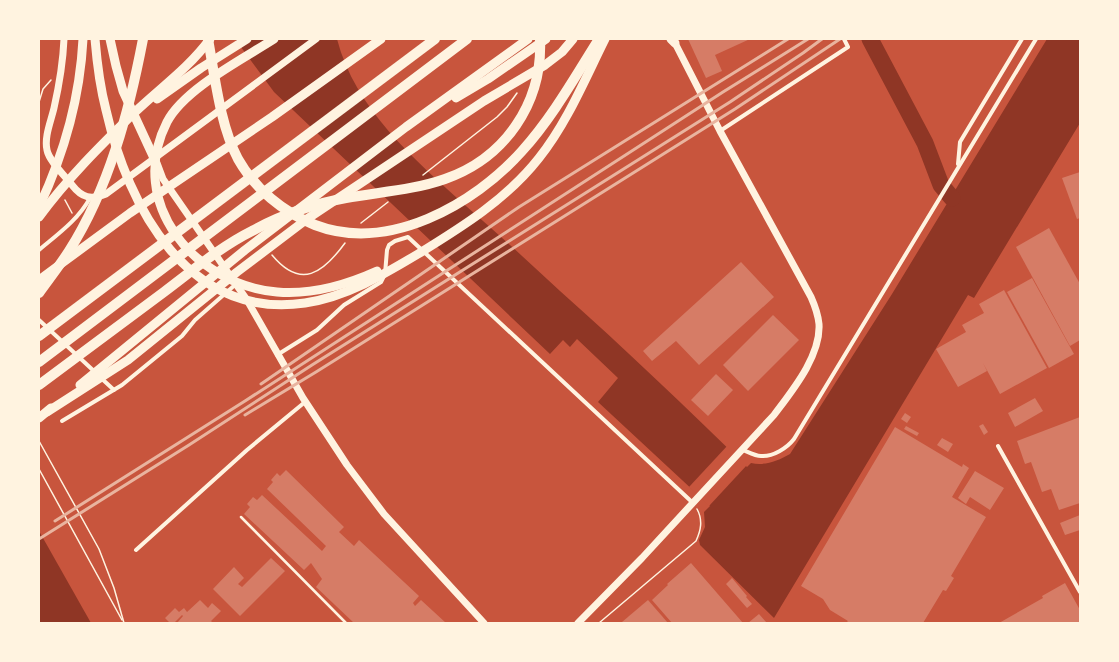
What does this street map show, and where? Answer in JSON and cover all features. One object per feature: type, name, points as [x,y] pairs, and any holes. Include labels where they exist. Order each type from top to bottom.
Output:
[{"type":"highway","points":[[39,207],[57,164],[72,115],[79,86],[83,39]]},
{"type":"highway","points":[[95,39],[97,64],[106,110],[121,162],[132,189],[148,219],[169,250],[187,268],[216,288],[240,299],[262,304],[291,305],[321,300],[376,278],[409,259],[488,208],[520,179],[539,158],[562,123],[605,39]]},
{"type":"highway","points":[[110,39],[123,92],[154,158]]},
{"type":"highway","points":[[39,293],[69,250],[83,226],[105,179],[127,110],[143,39]]},
{"type":"highway","points":[[209,39],[223,116],[228,135],[238,159],[254,182],[267,196],[286,210],[307,222],[339,232],[370,234],[400,229],[434,216],[488,183],[522,152],[535,136],[549,117],[599,39]]},
{"type":"highway","points":[[39,217],[79,169],[116,130],[192,60],[209,39]]},
{"type":"highway","points":[[116,130],[201,68],[247,39]]},
{"type":"highway","points":[[274,39],[200,87],[185,99],[168,121],[155,158],[156,188],[164,215],[182,243],[198,258],[230,280],[258,289],[291,293],[332,287],[365,276],[400,260],[456,229]]},
{"type":"highway","points":[[39,280],[130,214],[272,117],[381,39]]},
{"type":"highway","points":[[39,336],[434,39]]},
{"type":"highway","points":[[39,362],[467,39]]},
{"type":"highway","points":[[39,418],[245,250],[406,127],[528,39]]},
{"type":"highway","points":[[39,385],[227,246],[264,224],[282,216],[318,204],[426,184],[445,179],[460,173],[479,162],[505,140],[515,128],[522,116],[538,76],[540,39]]},
{"type":"highway","points":[[406,127],[488,79],[546,39]]},
{"type":"highway","points":[[47,412],[128,360],[237,272],[307,219],[513,83],[545,65],[562,52],[573,39]]},
{"type":"street","points":[[64,39],[58,89],[47,141],[47,151],[50,158],[77,191],[90,198],[106,194],[316,39]]},
{"type":"street","points":[[720,131],[848,47],[844,39]]},
{"type":"street","points":[[958,167],[960,142],[1022,39]]},
{"type":"street","points":[[740,453],[767,456],[780,451],[790,444],[1036,39]]},
{"type":"street","points":[[578,623],[700,497],[774,416],[808,364],[816,347],[819,335],[817,312],[811,297],[720,131],[673,40]]},
{"type":"street","points":[[154,158],[163,179],[236,284],[305,402],[347,465],[384,514],[484,623]]},
{"type":"street","points":[[39,250],[81,213],[90,198]]},
{"type":"street","points":[[278,355],[317,330],[344,305],[381,282],[385,274],[387,250],[394,241],[408,237],[694,503]]},
{"type":"street","points":[[62,421],[122,385],[182,336],[195,320],[236,284]]},
{"type":"street","points":[[39,320],[114,390]]},
{"type":"street","points":[[136,550],[247,450],[305,402]]},
{"type":"street","points":[[998,446],[1080,592]]},
{"type":"lane","points":[[241,517],[346,623]]},
{"type":"path","points":[[39,102],[43,89],[52,79]]},
{"type":"path","points":[[360,224],[372,215]]},
{"type":"path","points":[[272,255],[287,270],[294,273],[308,274],[320,269],[330,262],[345,241]]},
{"type":"path","points":[[39,441],[99,549],[114,588],[124,623],[39,469]]},
{"type":"path","points":[[599,623],[696,541],[701,527],[701,516],[694,503]]},
{"type":"shaded area","points":[[235,39],[337,39],[357,88],[372,110],[407,151],[631,356],[747,467],[751,463],[761,464],[771,462],[790,454],[892,294],[1047,39],[1080,39],[1080,123],[974,298],[968,295],[774,618],[700,545],[699,540],[705,527],[704,512],[710,506],[598,402],[618,378],[577,339],[570,347],[563,340],[550,354],[274,92]]},
{"type":"shaded area","points":[[39,531],[91,623],[39,623]]},
{"type":"pier","points":[[728,445],[747,465],[709,506],[689,487]]},
{"type":"building","points":[[688,39],[750,39],[715,55],[722,71],[706,78]]},
{"type":"building","points":[[1080,172],[1080,218],[1077,219],[1062,178]]},
{"type":"building","points":[[1049,228],[1080,284],[1080,340],[1070,346],[1016,247]]},
{"type":"building","points":[[741,262],[774,297],[699,365],[676,341],[652,361],[643,351]]},
{"type":"building","points":[[1032,278],[1074,354],[1049,368],[1007,292]]},
{"type":"building","points":[[1004,290],[1047,368],[1000,394],[983,363],[987,371],[958,387],[936,349],[966,332],[962,325],[984,313],[979,304]]},
{"type":"building","points":[[773,315],[799,340],[748,391],[723,365]]},
{"type":"building","points":[[716,374],[733,390],[708,416],[691,400]]},
{"type":"building","points":[[1035,398],[1043,411],[1015,427],[1008,413]]},
{"type":"building","points":[[905,413],[911,417],[907,423],[901,419]]},
{"type":"building","points":[[1080,417],[1080,503],[1059,510],[1051,489],[1042,492],[1031,462],[1025,464],[1017,441]]},
{"type":"building","points":[[983,424],[988,432],[984,435],[979,426]]},
{"type":"building","points":[[906,426],[919,433],[917,436],[904,429]]},
{"type":"building","points":[[895,427],[962,467],[963,464],[969,468],[952,497],[986,517],[951,576],[954,578],[946,591],[943,590],[923,623],[846,623],[848,621],[830,610],[823,599],[801,586]]},
{"type":"building","points":[[942,438],[953,444],[948,452],[937,445]]},
{"type":"building","points":[[286,470],[344,527],[339,532],[354,546],[359,540],[419,596],[413,603],[415,606],[421,600],[446,623],[354,623],[316,587],[322,579],[311,563],[304,570],[244,514],[250,507],[247,504],[253,497],[257,500],[262,495],[322,551],[326,546],[267,489],[273,482],[271,480],[277,473],[280,476]]},
{"type":"building","points":[[975,471],[1004,488],[990,510],[970,497],[966,504],[958,498]]},
{"type":"building","points":[[1080,515],[1080,530],[1065,535],[1060,523]]},
{"type":"building","points":[[271,558],[285,571],[240,616],[213,589],[234,567],[244,578],[238,584],[242,587]]},
{"type":"building","points":[[691,563],[743,623],[672,623],[652,600],[668,585],[667,584]]},
{"type":"building","points":[[732,578],[752,604],[747,608],[726,584]]},
{"type":"building","points":[[1065,583],[1080,610],[1080,623],[999,623],[1043,598],[1042,596]]},
{"type":"building","points":[[200,600],[208,608],[212,603],[221,611],[211,621],[213,623],[177,623],[183,616],[182,615],[174,623],[170,623],[165,618],[175,608],[179,612],[184,608],[187,612]]},
{"type":"building","points":[[648,600],[668,623],[622,622]]},
{"type":"building","points":[[759,614],[767,623],[748,623]]},
{"type":"waterway","points":[[870,39],[925,143],[941,185],[952,198]]},
{"type":"railway","points":[[261,384],[519,207],[788,39]]},
{"type":"railway","points":[[55,521],[245,401],[723,92],[808,39]]},
{"type":"railway","points":[[39,539],[730,102],[822,39]]},
{"type":"railway","points":[[245,415],[735,109],[840,39]]}]
